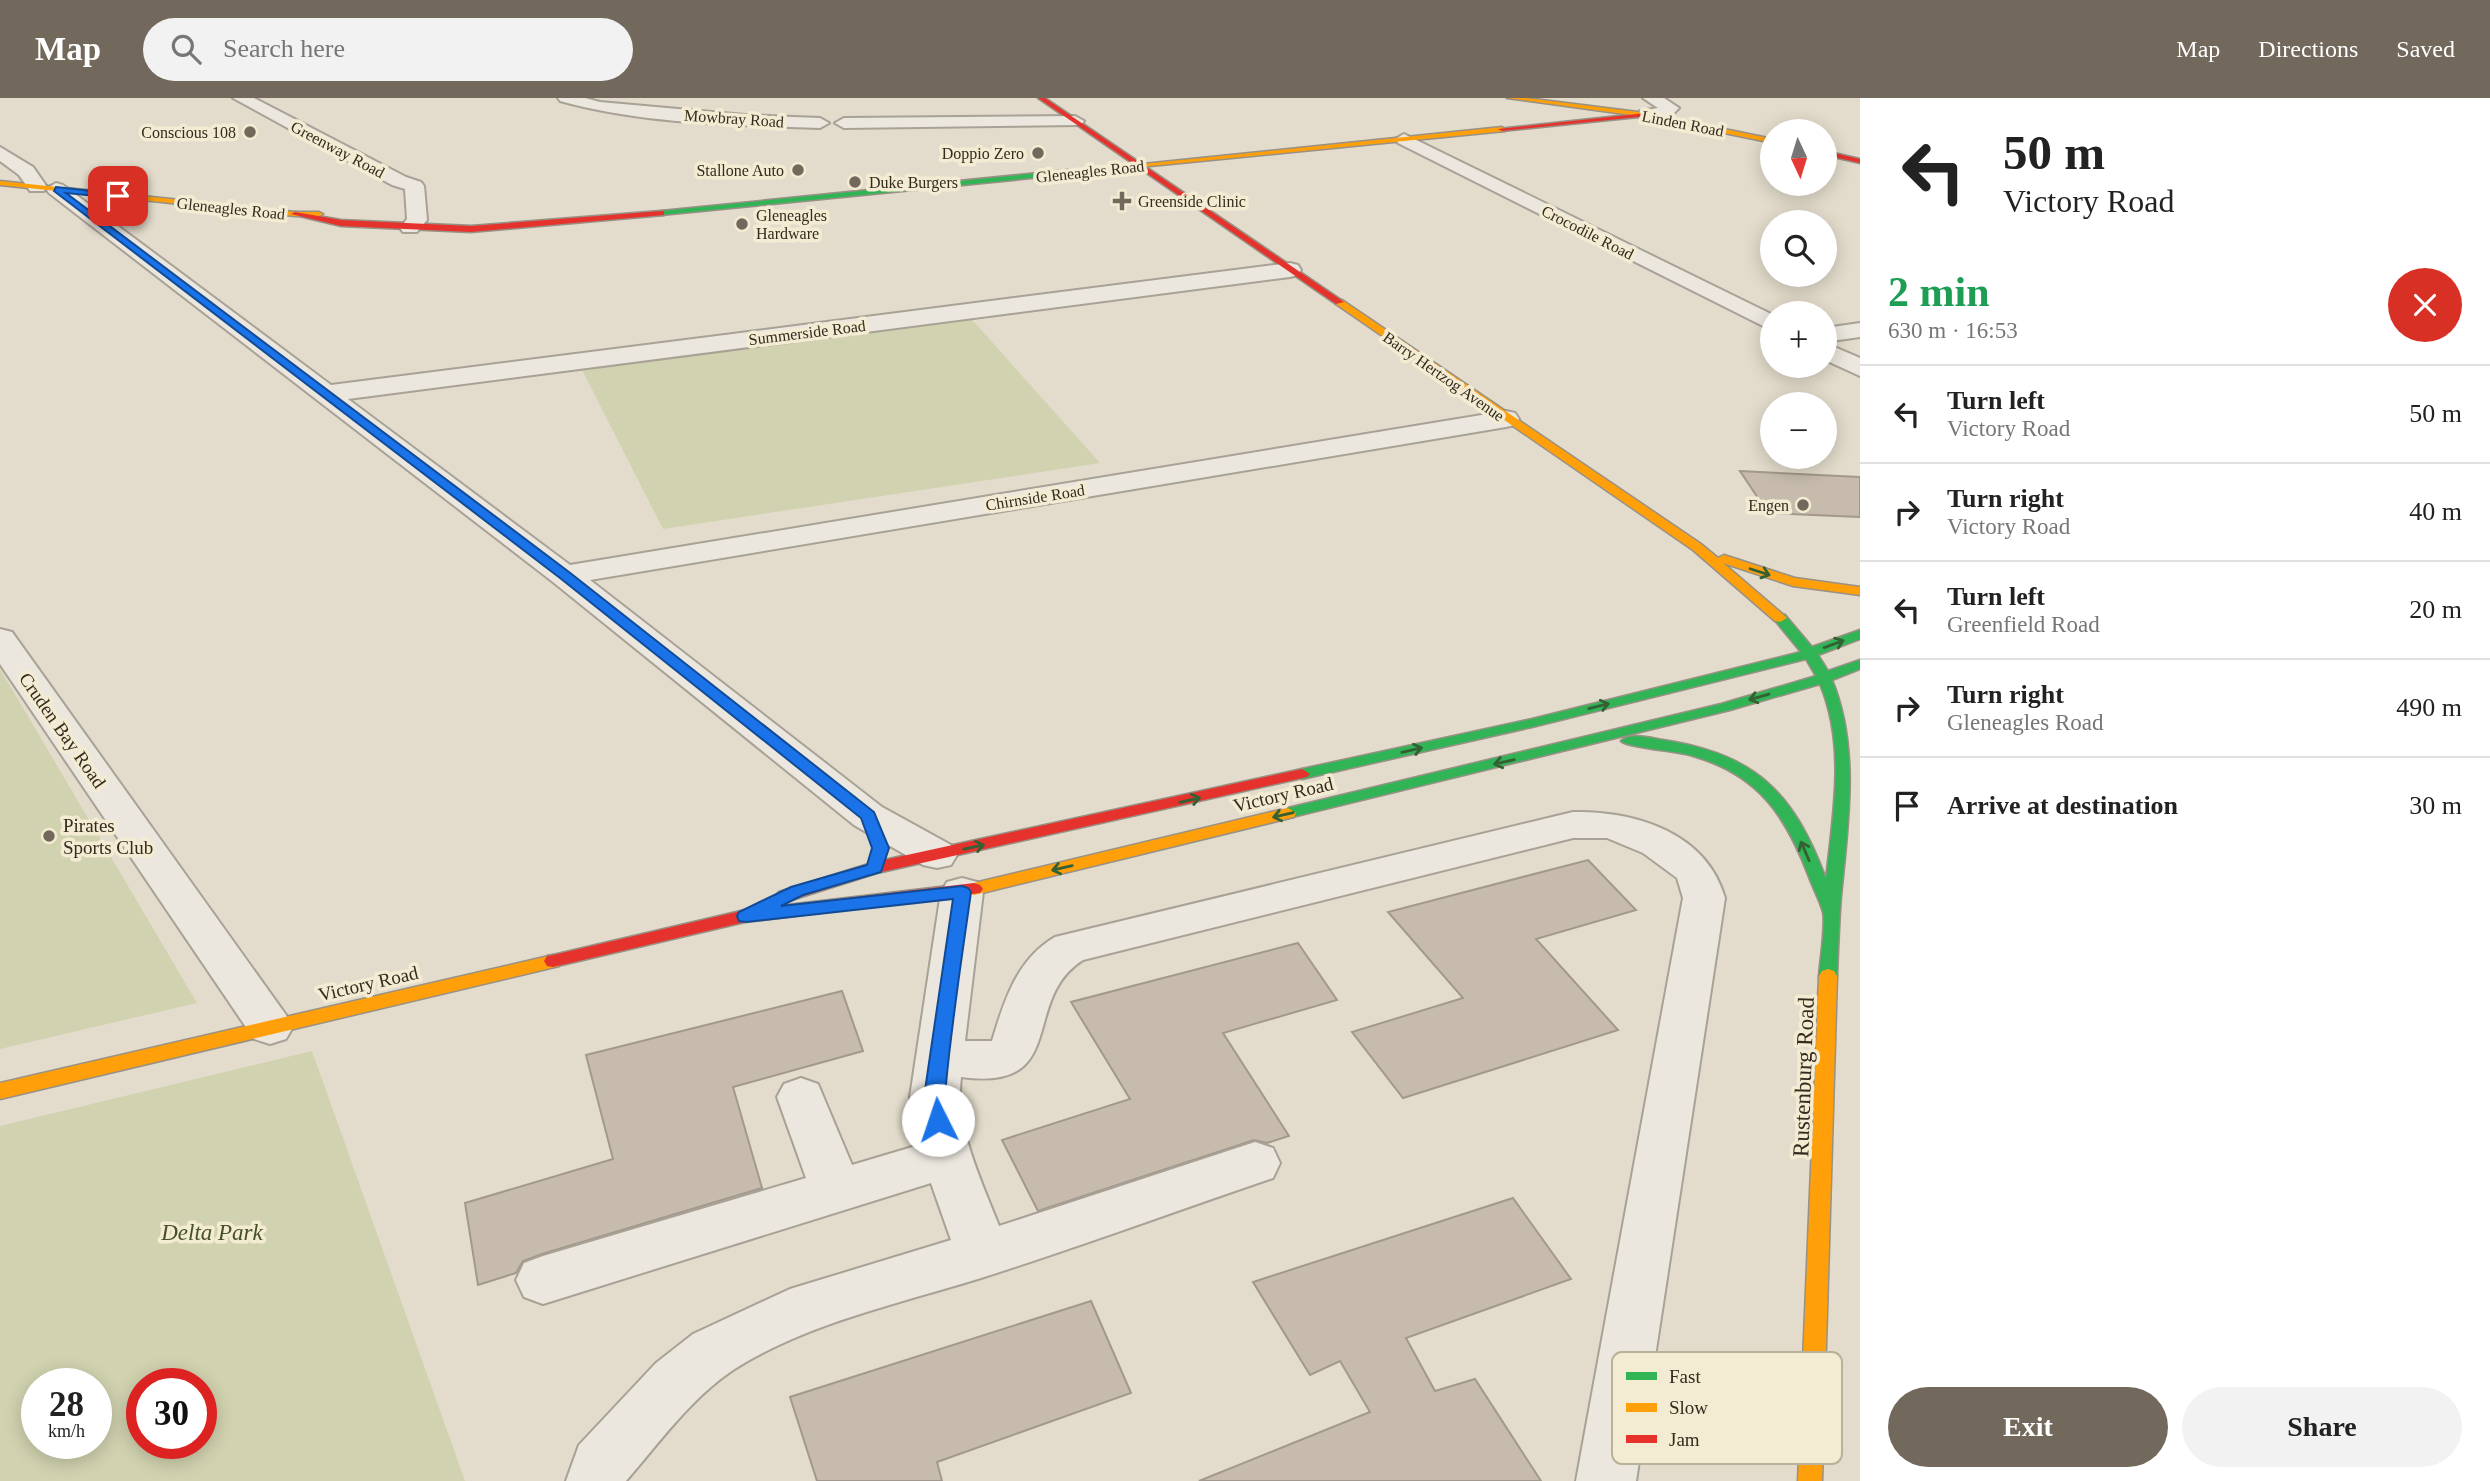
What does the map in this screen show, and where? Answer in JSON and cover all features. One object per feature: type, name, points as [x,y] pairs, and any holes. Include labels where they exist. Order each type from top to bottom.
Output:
[{"type":"main road","name":"Barry Hertzog Avenue","points":[[1041,98],[1696,547],[1750,590],[1808,654],[1824,678]]},
{"type":"main road","name":"Linden Road","points":[[1510,98],[1646,115],[1760,139]]},
{"type":"main road","points":[[1671,106],[1760,138]]},
{"type":"main road","name":"Gleneagles Road","points":[[102,200],[295,214],[337,215],[390,207],[414,224],[490,229],[1646,115]]},
{"type":"main road","points":[[1838,156],[1860,161]]},
{"type":"main road","points":[[0,175],[35,179]]},
{"type":"main road","points":[[0,183],[35,179]]},
{"type":"main road","name":"Gleneagles Road","points":[[295,214],[317,220],[390,207]]},
{"type":"main road","points":[[1696,547],[1793,582],[1860,592]]},
{"type":"main road","name":"Victory Road","points":[[746,916],[778,899],[875,868],[956,874],[1123,815],[1532,723],[1808,654],[1860,634]]},
{"type":"main road","name":"Victory Road","points":[[0,1091],[746,916],[1571,746],[1824,678],[1860,664]]},
{"type":"main road","name":"Rustenburg Road","points":[[1815,1352],[1831,914],[1842,749],[1835,707],[1824,678]]},
{"type":"main road","points":[[1571,746],[1627,741],[1657,742],[1702,751],[1740,767],[1765,785],[1789,815],[1831,914]]},
{"type":"main road","points":[[991,859],[1123,815]]},
{"type":"main road","points":[[778,899],[923,883],[951,887],[956,874]]},
{"type":"street","name":"Greenway Road","points":[[241,98],[390,207],[414,186],[414,224]]},
{"type":"street","name":"Mowbray Road","points":[[565,98],[599,107],[783,123],[820,123]]},
{"type":"street","points":[[1646,115],[1668,111],[1671,106],[1651,98]]},
{"type":"street","points":[[768,106],[783,123]]},
{"type":"street","points":[[844,123],[1075,121]]},
{"type":"street","name":"Crocodile Road","points":[[1404,139],[1760,317]]},
{"type":"street","points":[[0,152],[35,179],[102,200],[324,394],[564,575],[868,816],[956,874],[934,1097],[947,1157],[983,1254]]},
{"type":"street","name":"Summerside Road","points":[[324,394],[1290,270]]},
{"type":"street","points":[[1837,333],[1860,330]]},
{"type":"street","points":[[1837,356],[1860,368]]},
{"type":"street","name":"Chirnside Road","points":[[564,575],[1506,419]]},
{"type":"street","name":"Cruden Bay Road","points":[[0,639],[270,1027]]},
{"type":"street","points":[[868,816],[880,848],[875,868]]},
{"type":"street","points":[[939,1056],[992,1061],[1009,1055],[1040,973],[1050,959],[1070,948],[1573,824],[1607,825],[1637,835],[1664,848],[1686,863],[1699,878],[1704,898],[1628,1352]]},
{"type":"street","points":[[801,1097],[836,1191]]},
{"type":"street","points":[[543,1280],[947,1157]]},
{"type":"street","points":[[596,1481],[600,1466],[676,1382],[713,1352],[790,1314],[872,1286],[983,1254],[1255,1163]]},
{"type":"street","points":[[1606,1481],[1612,1445]]},
{"type":"green space","points":[[967,314],[1100,463],[663,529],[577,360]]},
{"type":"green space","name":"Pirates Sports Club","points":[[0,669],[197,1003],[0,1049]]},
{"type":"green space","name":"Delta Park","points":[[312,1051],[465,1481],[0,1481],[0,1126]]},
{"type":"building","points":[[1740,471],[1860,477],[1860,517],[1768,513]]},
{"type":"building","points":[[1588,860],[1636,910],[1536,939],[1618,1030],[1403,1098],[1352,1032],[1463,998],[1388,912]]},
{"type":"building","points":[[1298,943],[1337,1000],[1223,1033],[1289,1136],[1267,1143],[1254,1140],[1038,1211],[1002,1140],[1130,1099],[1071,1002]]},
{"type":"building","points":[[842,991],[863,1051],[733,1087],[762,1188],[542,1254],[523,1261],[516,1273],[478,1285],[465,1203],[613,1159],[586,1055]]},
{"type":"building","points":[[1513,1198],[1571,1279],[1406,1338],[1435,1391],[1475,1379],[1541,1481],[1199,1481],[1370,1412],[1340,1361],[1310,1375],[1253,1282]]},
{"type":"building","points":[[1091,1301],[1131,1393],[937,1462],[942,1481],[817,1481],[790,1397]]},
{"type":"traffic: fast","points":[[661,213],[1069,172]]},
{"type":"traffic: fast","points":[[1780,618],[1809,653],[1827,682],[1838,716],[1842,740],[1843,788],[1828,976]]},
{"type":"traffic: fast","points":[[1302,774],[1532,723],[1808,654],[1860,634]]},
{"type":"traffic: fast","points":[[1288,813],[1725,707],[1824,678],[1860,664]]},
{"type":"traffic: fast","points":[[1629,741],[1697,752],[1738,768],[1757,780],[1795,825],[1829,908]]},
{"type":"traffic: slow","points":[[1510,98],[1646,115],[1760,138]]},
{"type":"traffic: slow","points":[[1069,172],[1502,129]]},
{"type":"traffic: slow","points":[[0,183],[295,214],[319,214]]},
{"type":"traffic: slow","points":[[1339,302],[1697,547],[1780,618]]},
{"type":"traffic: slow","points":[[1724,559],[1793,582],[1860,591]]},
{"type":"traffic: slow","points":[[974,889],[1288,813]]},
{"type":"traffic: slow","points":[[0,1091],[553,961]]},
{"type":"traffic: slow","points":[[1815,1352],[1828,976]]},
{"type":"traffic: slow","points":[[1810,1481],[1811,1464]]},
{"type":"traffic: jam","points":[[1041,98],[1339,302]]},
{"type":"traffic: jam","points":[[1502,129],[1646,115]]},
{"type":"traffic: jam","points":[[1838,156],[1860,161]]},
{"type":"traffic: jam","points":[[295,214],[341,223],[471,229],[661,213]]},
{"type":"traffic: jam","points":[[785,896],[875,868],[1302,774]]},
{"type":"traffic: jam","points":[[553,961],[745,916],[974,889]]},
{"type":"place","name":"Conscious 108","points":[[250,132]]},
{"type":"place","name":"Doppio Zero","points":[[1038,153]]},
{"type":"place","name":"Stallone Auto","points":[[798,170]]},
{"type":"place","name":"Duke Burgers","points":[[855,182]]},
{"type":"place","name":"Greenside Clinic","points":[[1122,201]]},
{"type":"place","name":"Gleneagles Hardware","points":[[742,224]]},
{"type":"place","name":"Engen","points":[[1803,505]]},
{"type":"place","name":"Pirates Sports Club","points":[[49,836]]},
{"type":"route","points":[[118,196],[56,189],[564,575],[868,816],[879,839],[880,856],[875,868],[797,891],[746,916],[912,900],[962,892],[934,1097],[938,1120]]}]
